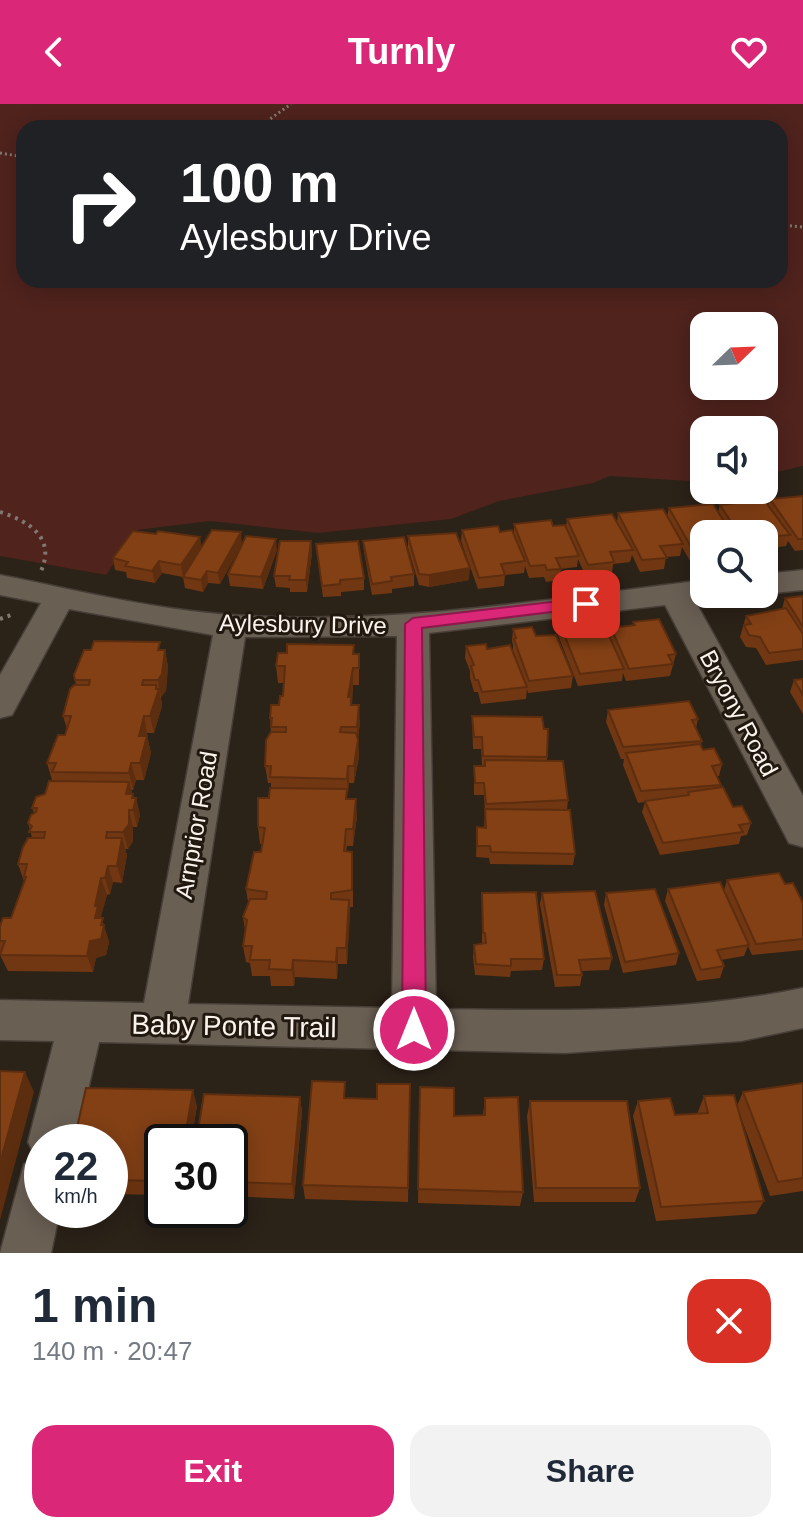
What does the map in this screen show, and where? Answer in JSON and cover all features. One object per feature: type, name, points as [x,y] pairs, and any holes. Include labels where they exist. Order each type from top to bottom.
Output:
[{"type":"street","points":[[778,583],[803,580]]},
{"type":"street","name":"Aylesbury Drive","points":[[0,585],[49,586],[231,626],[374,627],[690,592]]},
{"type":"street","points":[[0,706],[49,586]]},
{"type":"street","name":"Bryony Road","points":[[698,608],[803,832]]},
{"type":"street","points":[[413,624],[414,1030]]},
{"type":"street","name":"Arnprior Road","points":[[162,1024],[231,626]]},
{"type":"street","name":"Baby Ponte Trail","points":[[0,1020],[579,1031],[741,1021],[803,1008]]},
{"type":"street","points":[[56,1124],[81,1022]]},
{"type":"street","points":[[25,1253],[31,1228]]},
{"type":"path","points":[[270,120],[291,104]]},
{"type":"path","points":[[0,512],[17,516],[33,525],[44,539],[49,586]]},
{"type":"path","points":[[0,619],[11,615]]},
{"type":"shaded area","points":[[0,104],[803,104],[803,466],[778,472],[778,416],[690,416],[690,481],[610,476],[593,483],[499,501],[451,519],[318,533],[210,521],[137,530],[106,575],[0,556]]},
{"type":"building","points":[[803,496],[803,539],[798,539],[774,504],[778,504],[778,498]]},
{"type":"building","points":[[713,504],[723,520],[690,520],[690,545],[669,508]]},
{"type":"building","points":[[767,504],[790,535],[778,536],[778,520],[730,520],[720,505]]},
{"type":"building","points":[[663,509],[683,544],[660,546],[667,558],[642,560],[618,513]]},
{"type":"building","points":[[612,514],[633,550],[610,552],[614,562],[588,565],[567,519]]},
{"type":"building","points":[[551,520],[553,526],[565,525],[579,556],[556,558],[561,569],[547,570],[545,565],[530,566],[514,524]]},
{"type":"building","points":[[498,526],[500,532],[512,530],[525,561],[501,564],[505,575],[479,578],[462,530]]},
{"type":"building","points":[[212,530],[241,532],[218,573],[207,571],[201,580],[183,577]]},
{"type":"building","points":[[133,531],[200,537],[181,565],[159,561],[152,571],[125,566],[128,562],[113,558]]},
{"type":"building","points":[[456,533],[470,568],[419,574],[408,536]]},
{"type":"building","points":[[246,536],[276,539],[261,577],[228,574]]},
{"type":"building","points":[[404,537],[414,574],[391,577],[392,581],[372,584],[363,541]]},
{"type":"building","points":[[280,541],[311,541],[306,580],[274,576]]},
{"type":"building","points":[[358,541],[364,578],[340,580],[340,584],[322,586],[316,544]]},
{"type":"building","points":[[785,598],[803,598],[803,627]]},
{"type":"building","points":[[786,608],[803,634],[803,649],[769,653],[760,637],[749,635],[744,625],[751,624],[746,616]]},
{"type":"building","points":[[659,619],[676,654],[668,655],[673,664],[629,669],[611,628]]},
{"type":"building","points":[[577,622],[582,633],[606,629],[624,669],[580,674],[560,624]]},
{"type":"building","points":[[532,627],[536,636],[556,635],[573,676],[529,681],[513,629]]},
{"type":"building","points":[[94,641],[160,642],[158,650],[165,650],[162,674],[158,680],[143,680],[142,685],[156,685],[159,689],[150,716],[144,716],[139,736],[147,736],[140,763],[131,763],[129,773],[52,772],[56,763],[47,763],[58,735],[65,735],[71,716],[63,716],[70,689],[74,685],[89,685],[90,680],[75,680],[74,675],[84,650],[91,650]]},
{"type":"building","points":[[287,644],[354,645],[353,654],[359,654],[359,668],[353,668],[348,697],[351,697],[351,705],[359,705],[357,727],[341,727],[340,732],[356,733],[358,740],[354,766],[348,766],[347,779],[270,777],[271,766],[265,766],[266,740],[271,732],[286,732],[286,727],[271,727],[270,718],[271,705],[279,705],[280,696],[283,696],[285,666],[276,666],[278,653],[287,653]]},
{"type":"building","points":[[486,644],[487,649],[510,645],[527,687],[482,692],[478,680],[475,680],[471,666],[474,665],[466,646]]},
{"type":"building","points":[[803,679],[803,695],[794,680]]},
{"type":"building","points":[[689,701],[698,719],[692,720],[702,741],[623,747],[608,710]]},
{"type":"building","points":[[472,716],[542,717],[544,729],[548,729],[547,757],[483,756],[482,737],[474,737]]},
{"type":"building","points":[[700,744],[703,750],[714,748],[722,764],[712,766],[721,785],[641,791],[626,753]]},
{"type":"building","points":[[485,760],[563,761],[568,800],[486,804],[484,783],[475,783],[474,766],[485,766]]},
{"type":"building","points":[[49,781],[129,782],[126,794],[133,794],[132,798],[136,798],[133,810],[129,810],[129,824],[123,832],[107,832],[106,838],[122,838],[117,866],[108,866],[105,878],[101,878],[95,906],[98,906],[95,918],[103,918],[101,939],[90,941],[87,956],[0,955],[5,941],[0,941],[0,926],[3,918],[11,918],[26,877],[27,864],[18,864],[23,847],[28,838],[44,838],[45,832],[29,832],[32,826],[28,823],[36,812],[37,808],[32,808],[36,797],[45,794]]},
{"type":"building","points":[[723,787],[733,807],[742,806],[751,823],[739,825],[743,832],[663,843],[645,801]]},
{"type":"building","points":[[270,788],[347,789],[346,799],[356,799],[353,829],[346,829],[344,851],[352,852],[352,890],[331,893],[331,899],[349,900],[346,948],[337,948],[336,962],[293,960],[292,970],[269,969],[270,960],[250,960],[252,946],[243,946],[247,920],[243,917],[250,899],[266,899],[267,892],[246,889],[254,852],[261,852],[265,828],[258,827],[258,798],[269,798]]},
{"type":"building","points":[[485,809],[570,810],[575,854],[491,852],[490,846],[477,846],[477,827],[486,828]]},
{"type":"building","points":[[779,873],[785,884],[793,883],[803,903],[803,939],[756,944],[727,880]]},
{"type":"building","points":[[720,882],[749,945],[717,950],[724,966],[701,970],[668,889]]},
{"type":"building","points":[[655,889],[679,953],[625,962],[606,893]]},
{"type":"building","points":[[595,891],[612,958],[579,960],[582,975],[557,975],[542,893]]},
{"type":"building","points":[[536,892],[544,959],[511,959],[511,966],[476,964],[474,945],[486,943],[482,893]]},
{"type":"building","points":[[0,1071],[25,1072],[0,1163]]},
{"type":"building","points":[[312,1081],[345,1082],[344,1098],[377,1099],[377,1084],[410,1084],[408,1188],[303,1185]]},
{"type":"building","points":[[803,1083],[803,1178],[778,1182],[743,1092]]},
{"type":"building","points":[[420,1087],[454,1088],[454,1116],[485,1115],[485,1098],[518,1097],[523,1192],[418,1189]]},
{"type":"building","points":[[86,1088],[193,1090],[187,1124],[144,1124],[144,1181],[128,1180],[128,1124],[78,1124]]},
{"type":"building","points":[[204,1094],[300,1097],[292,1184],[248,1183],[248,1124],[199,1124]]},
{"type":"building","points":[[734,1095],[764,1201],[661,1207],[638,1101],[670,1098],[675,1115],[708,1113],[704,1096]]},
{"type":"building","points":[[530,1101],[627,1101],[640,1188],[536,1188]]},
{"type":"route","points":[[414,1030],[413,624],[586,604]]}]
